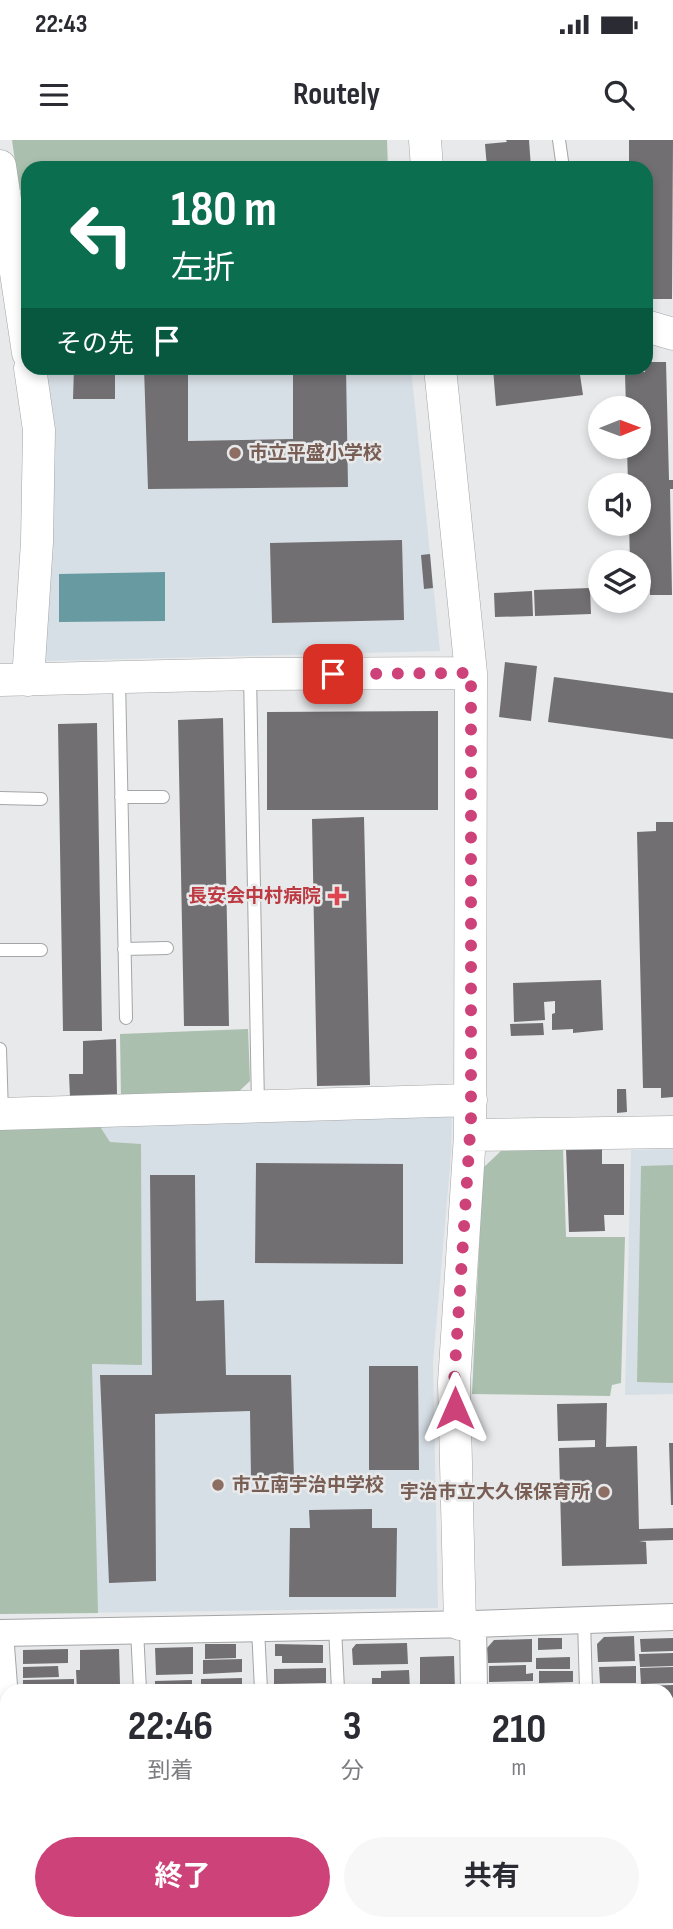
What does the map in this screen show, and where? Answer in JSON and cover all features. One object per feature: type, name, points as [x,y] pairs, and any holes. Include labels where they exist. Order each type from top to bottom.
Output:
[{"type":"street","points":[[425,140],[426,161]]},
{"type":"street","points":[[0,166],[21,306]]},
{"type":"street","points":[[653,329],[673,334]]},
{"type":"street","points":[[31,375],[39,430],[37,541],[14,680],[119,676],[471,673]]},
{"type":"street","points":[[441,375],[471,673],[471,1100],[454,1383],[466,1624],[473,1684]]},
{"type":"street","points":[[1,1114],[471,1100]]},
{"type":"street","points":[[470,1135],[673,1132]]},
{"type":"street","points":[[4,1684],[0,1633],[673,1617]]},
{"type":"lane","points":[[559,140],[562,161]]},
{"type":"lane","points":[[250,674],[258,1106]]},
{"type":"lane","points":[[119,676],[125,1018]]},
{"type":"lane","points":[[121,797],[163,797]]},
{"type":"lane","points":[[0,799],[41,799]]},
{"type":"lane","points":[[124,949],[167,948]]},
{"type":"lane","points":[[0,950],[41,950]]},
{"type":"lane","points":[[0,1049],[1,1114]]},
{"type":"lane","points":[[584,1620],[586,1684]]},
{"type":"lane","points":[[335,1627],[338,1684]]},
{"type":"lane","points":[[258,1628],[261,1684]]},
{"type":"lane","points":[[137,1630],[140,1684]]},
{"type":"shaded area","name":"市立平盛小学校","points":[[45,375],[412,375],[440,651],[43,661],[54,518]]},
{"type":"shaded area","name":"市立南宇治中学校","points":[[452,1114],[451,1155],[433,1362],[438,1608],[0,1614],[0,1129]]},
{"type":"shaded area","points":[[673,1149],[673,1394],[625,1395],[631,1150]]},
{"type":"green space","points":[[12,140],[387,140],[388,161],[21,161],[19,190]]},
{"type":"green space","points":[[248,1029],[250,1081],[233,1097],[121,1099],[120,1034]]},
{"type":"green space","points":[[99,1125],[110,1142],[141,1144],[142,1365],[92,1364],[98,1613],[0,1614],[0,1129]]},
{"type":"green space","points":[[563,1148],[566,1237],[625,1237],[621,1383],[612,1385],[610,1396],[472,1394],[483,1168],[503,1149]]},
{"type":"green space","points":[[673,1165],[673,1383],[637,1382],[641,1166]]},
{"type":"water","points":[[165,572],[165,621],[59,622],[59,574]]},
{"type":"building","points":[[506,140],[529,140],[530,161],[486,161],[485,144],[507,142]]},
{"type":"building","points":[[629,140],[673,140],[672,299],[653,299],[653,161],[629,161]]},
{"type":"building","points":[[653,362],[666,362],[669,480],[673,480],[673,489],[670,489],[672,595],[651,595],[651,550],[630,550],[629,536],[651,536],[651,473],[628,473],[627,459],[651,459],[651,396],[626,396],[625,375],[653,375]]},
{"type":"building","points":[[74,375],[115,375],[115,399],[73,399]]},
{"type":"building","points":[[144,375],[188,375],[188,441],[293,439],[293,375],[346,375],[348,487],[148,489]]},
{"type":"building","points":[[494,375],[580,375],[583,395],[496,406]]},
{"type":"building","points":[[402,540],[404,620],[272,623],[270,543]]},
{"type":"building","points":[[430,554],[433,588],[424,589],[421,555]]},
{"type":"building","points":[[588,588],[588,613],[591,614],[535,616],[534,590]]},
{"type":"building","points":[[532,591],[533,616],[495,617],[494,593]]},
{"type":"building","points":[[505,662],[537,666],[531,721],[499,717]]},
{"type":"building","points":[[554,677],[673,693],[673,739],[548,722]]},
{"type":"building","points":[[438,711],[438,810],[267,810],[267,712]]},
{"type":"building","points":[[223,718],[229,1026],[184,1026],[178,720]]},
{"type":"building","points":[[97,723],[102,1031],[63,1031],[58,724]]},
{"type":"building","points":[[364,817],[370,1085],[317,1086],[312,819]]},
{"type":"building","points":[[656,822],[673,822],[673,1097],[661,1098],[661,1088],[643,1088],[637,832],[656,831]]},
{"type":"building","points":[[601,980],[603,1030],[573,1033],[573,1029],[552,1030],[555,1001],[544,1002],[545,1020],[514,1022],[513,983]]},
{"type":"building","points":[[543,1023],[544,1035],[511,1036],[510,1024]]},
{"type":"building","points":[[116,1039],[117,1096],[70,1097],[69,1074],[83,1074],[83,1041]]},
{"type":"building","points":[[617,1089],[626,1089],[627,1112],[617,1113]]},
{"type":"building","points":[[602,1147],[602,1164],[624,1164],[624,1215],[604,1215],[605,1231],[569,1232],[566,1148]]},
{"type":"building","points":[[256,1163],[403,1164],[403,1264],[255,1263]]},
{"type":"building","points":[[150,1175],[195,1175],[196,1301],[224,1300],[226,1375],[291,1375],[294,1479],[251,1478],[250,1411],[155,1414],[156,1581],[109,1583],[100,1375],[152,1375]]},
{"type":"building","points":[[369,1366],[418,1366],[419,1470],[369,1470]]},
{"type":"building","points":[[607,1403],[606,1447],[637,1446],[639,1529],[673,1528],[673,1540],[639,1541],[646,1542],[647,1564],[562,1566],[559,1448],[595,1447],[595,1440],[558,1441],[557,1404]]},
{"type":"building","points":[[669,1443],[673,1443],[673,1505],[671,1505]]},
{"type":"building","points":[[372,1509],[372,1528],[397,1528],[396,1597],[289,1597],[290,1528],[310,1528],[309,1510]]},
{"type":"building","points":[[634,1636],[635,1661],[598,1662],[597,1644],[604,1637]]},
{"type":"building","points":[[538,1638],[562,1638],[562,1649],[538,1650]]},
{"type":"building","points":[[673,1638],[673,1651],[641,1652],[640,1639]]},
{"type":"building","points":[[532,1639],[532,1662],[488,1663],[487,1648],[494,1640]]},
{"type":"building","points":[[407,1643],[408,1664],[353,1665],[352,1649],[356,1644]]},
{"type":"building","points":[[205,1644],[236,1644],[236,1658],[205,1659]]},
{"type":"building","points":[[275,1644],[323,1645],[323,1663],[282,1663],[282,1656],[275,1656]]},
{"type":"building","points":[[193,1647],[193,1674],[156,1675],[155,1648]]},
{"type":"building","points":[[68,1649],[68,1663],[23,1664],[23,1650]]},
{"type":"building","points":[[119,1649],[120,1684],[77,1684],[80,1650]]},
{"type":"building","points":[[673,1653],[673,1666],[640,1667],[639,1654]]},
{"type":"building","points":[[454,1656],[455,1684],[420,1684],[420,1657]]},
{"type":"building","points":[[570,1657],[570,1669],[536,1669],[536,1658]]},
{"type":"building","points":[[242,1659],[242,1672],[203,1674],[203,1660]]},
{"type":"building","points":[[526,1665],[526,1674],[533,1673],[533,1681],[489,1682],[489,1666]]},
{"type":"building","points":[[58,1666],[59,1677],[23,1678],[23,1667]]},
{"type":"building","points":[[636,1666],[636,1683],[600,1683],[599,1667]]},
{"type":"building","points":[[673,1667],[673,1683],[641,1684],[640,1668]]},
{"type":"building","points":[[326,1668],[326,1683],[274,1684],[274,1669]]},
{"type":"building","points":[[409,1670],[410,1684],[372,1684],[372,1678],[381,1678],[381,1671]]},
{"type":"building","points":[[539,1671],[573,1671],[573,1682],[539,1683]]},
{"type":"building","points":[[242,1678],[242,1684],[201,1684],[201,1679]]},
{"type":"building","points":[[74,1679],[74,1684],[23,1684],[23,1680]]},
{"type":"building","points":[[192,1680],[192,1684],[155,1684],[155,1681]]},
{"type":"place","name":"市立平盛小学校","points":[[235,453]]},
{"type":"place","name":"長安会中村病院","points":[[337,896]]},
{"type":"place","name":"市立南宇治中学校","points":[[218,1485]]},
{"type":"place","name":"宇治市立大久保保育所","points":[[604,1492]]},
{"type":"route","points":[[333,674],[471,673],[471,1118],[454,1383],[455,1408]]}]
